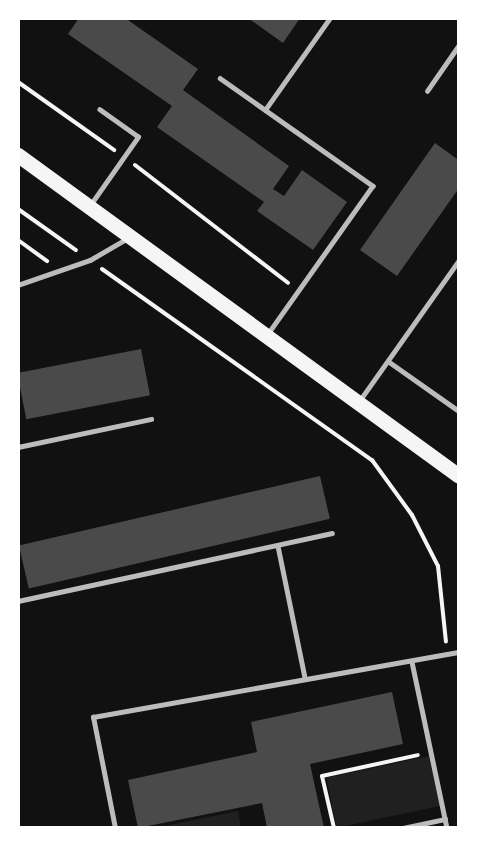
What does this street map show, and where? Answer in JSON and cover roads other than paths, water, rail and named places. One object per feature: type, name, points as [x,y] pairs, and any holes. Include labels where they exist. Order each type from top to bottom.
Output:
[{"type":"main road","points":[[18,155],[132,235],[459,476]]},
{"type":"lane","points":[[266,110],[330,18]]},
{"type":"lane","points":[[427,91],[459,45]]},
{"type":"lane","points":[[220,78],[373,186],[268,335]]},
{"type":"lane","points":[[90,205],[138,137],[100,110]]},
{"type":"lane","points":[[18,285],[62,272],[90,260],[132,235]]},
{"type":"lane","points":[[358,402],[459,260]]},
{"type":"lane","points":[[388,361],[459,411]]},
{"type":"lane","points":[[18,447],[151,419]]},
{"type":"lane","points":[[18,601],[332,533]]},
{"type":"lane","points":[[278,546],[305,678]]},
{"type":"lane","points":[[115,828],[93,717],[459,652]]},
{"type":"lane","points":[[412,662],[447,828]]},
{"type":"lane","points":[[403,828],[445,819]]}]
